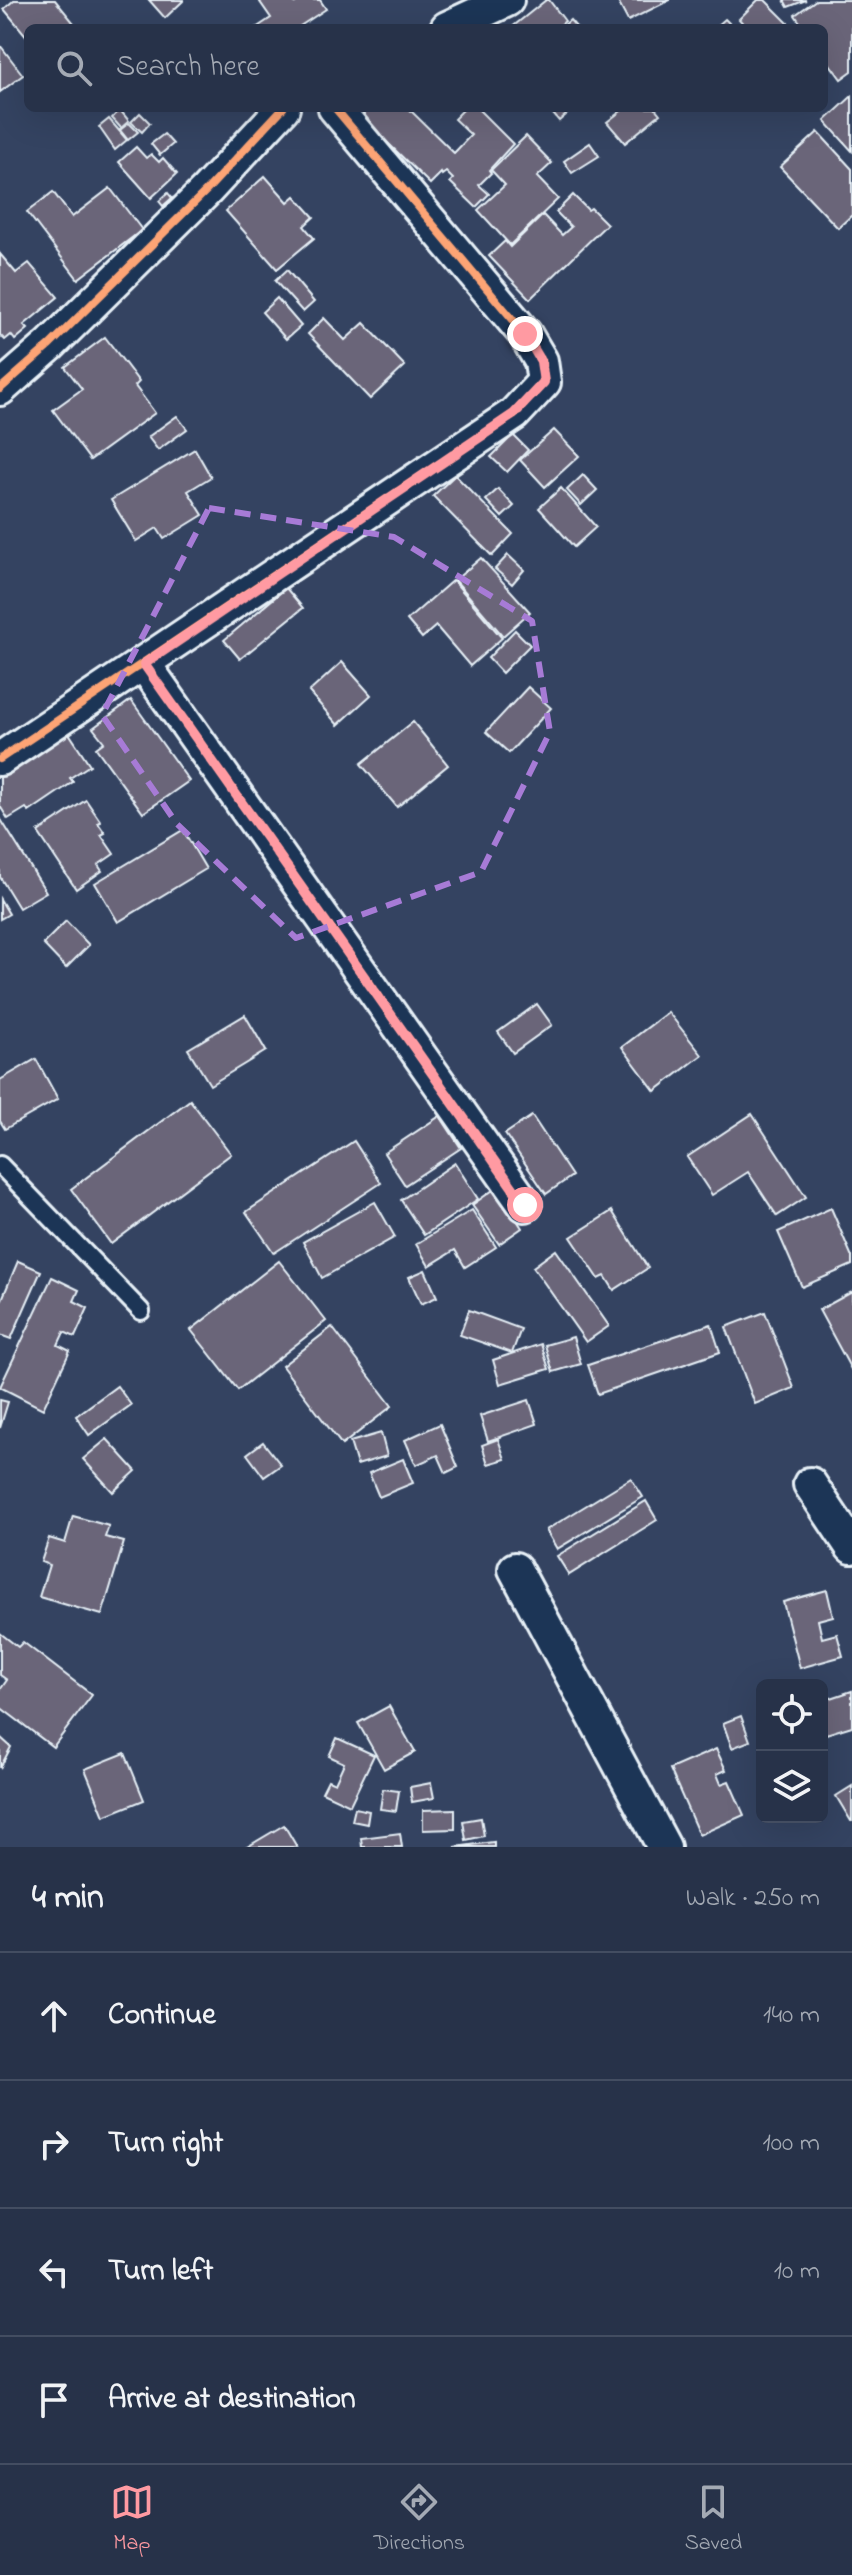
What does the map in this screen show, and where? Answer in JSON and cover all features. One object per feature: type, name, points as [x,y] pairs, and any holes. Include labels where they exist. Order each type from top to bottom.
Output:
[{"type":"street","points":[[456,24],[507,0]]},
{"type":"street","points":[[0,389],[50,345],[195,202],[279,112]]},
{"type":"street","points":[[0,759],[514,414],[544,382],[541,361],[525,334],[338,112]]},
{"type":"street","points":[[144,664],[525,1205]]},
{"type":"street","points":[[810,1484],[852,1547]]},
{"type":"street","points":[[515,1569],[664,1847]]},
{"type":"lane","points":[[0,1165],[141,1311]]},
{"type":"highlighted area","points":[[209,508],[394,537],[532,621],[550,732],[481,872],[296,938],[177,824],[102,715]]},
{"type":"building","points":[[14,0],[55,0],[75,24],[24,24],[24,33],[4,9]]},
{"type":"building","points":[[149,0],[183,0],[183,1],[165,18]]},
{"type":"building","points":[[320,0],[326,9],[303,24],[262,24],[271,18],[260,2]]},
{"type":"building","points":[[546,0],[565,21],[562,24],[516,24]]},
{"type":"building","points":[[617,0],[670,0],[628,21]]},
{"type":"building","points":[[758,0],[765,0],[789,24],[743,24],[739,19]]},
{"type":"building","points":[[784,0],[806,0],[788,7]]},
{"type":"building","points":[[816,0],[852,0],[852,71],[841,79],[828,61],[828,24],[801,24],[795,15]]},
{"type":"building","points":[[0,45],[23,75],[0,92]]},
{"type":"building","points":[[852,96],[852,151],[825,121]]},
{"type":"building","points":[[122,112],[129,121],[121,128],[112,118]]},
{"type":"building","points":[[356,112],[412,112],[454,153],[471,135],[454,119],[461,112],[481,112],[513,144],[479,185],[489,194],[476,207],[450,182],[453,179],[446,172],[430,184]]},
{"type":"building","points":[[551,112],[569,112],[559,121]]},
{"type":"building","points":[[620,112],[660,114],[625,143],[607,122]]},
{"type":"building","points":[[140,113],[150,123],[142,132],[131,122]]},
{"type":"building","points":[[109,119],[127,140],[115,150],[99,127]]},
{"type":"building","points":[[129,123],[138,132],[128,140],[120,130]]},
{"type":"building","points":[[818,132],[852,169],[852,215],[838,228],[780,167]]},
{"type":"building","points":[[164,134],[173,144],[160,155],[151,144]]},
{"type":"building","points":[[526,136],[552,163],[537,177],[558,199],[510,245],[478,210],[505,185],[491,170]]},
{"type":"building","points":[[590,143],[599,156],[572,173],[564,161]]},
{"type":"building","points":[[136,147],[146,158],[151,154],[159,162],[163,158],[177,174],[151,198],[119,162]]},
{"type":"building","points":[[265,176],[288,202],[295,196],[314,217],[304,226],[314,238],[277,269],[226,211]]},
{"type":"building","points":[[110,188],[142,230],[78,279],[27,212],[53,192],[72,217]]},
{"type":"building","points":[[168,193],[172,198],[163,206],[159,201]]},
{"type":"building","points":[[573,195],[607,224],[530,299],[489,256],[505,241],[510,247],[543,215],[562,235],[571,227],[556,212]]},
{"type":"building","points":[[0,254],[16,273],[29,263],[58,297],[24,325],[28,329],[15,340],[11,335],[5,340],[0,335]]},
{"type":"building","points":[[287,270],[314,302],[303,312],[275,281]]},
{"type":"building","points":[[277,298],[301,326],[286,339],[262,312]]},
{"type":"building","points":[[324,318],[345,340],[364,323],[405,366],[370,399],[308,334]]},
{"type":"building","points":[[105,337],[139,382],[135,386],[155,413],[90,460],[53,410],[82,389],[65,367]]},
{"type":"building","points":[[177,416],[187,429],[158,450],[148,437]]},
{"type":"building","points":[[554,430],[579,456],[545,487],[520,460]]},
{"type":"building","points":[[513,435],[528,450],[507,472],[491,457]]},
{"type":"building","points":[[195,449],[211,477],[188,491],[203,515],[164,539],[157,528],[136,541],[111,500]]},
{"type":"building","points":[[455,475],[513,534],[492,556],[433,496]]},
{"type":"building","points":[[583,475],[597,490],[581,505],[567,490]]},
{"type":"building","points":[[561,488],[596,527],[574,547],[539,508]]},
{"type":"building","points":[[498,489],[514,506],[502,517],[486,500]]},
{"type":"building","points":[[508,555],[524,570],[512,584],[495,569]]},
{"type":"building","points":[[481,558],[530,612],[503,636],[455,580]]},
{"type":"building","points":[[453,580],[502,638],[470,666],[436,626],[422,638],[407,620]]},
{"type":"building","points":[[286,588],[303,608],[240,659],[224,640]]},
{"type":"building","points":[[515,630],[530,645],[502,673],[488,658]]},
{"type":"building","points":[[342,662],[371,695],[338,725],[309,692]]},
{"type":"building","points":[[528,687],[551,708],[509,753],[486,732]]},
{"type":"building","points":[[131,700],[189,781],[143,813],[96,748],[104,742],[93,728]]},
{"type":"building","points":[[413,722],[448,765],[397,807],[361,764]]},
{"type":"building","points":[[63,724],[90,765],[70,778],[73,782],[29,812],[26,808],[8,819],[0,806],[0,766]]},
{"type":"building","points":[[86,800],[101,822],[98,823],[105,833],[101,835],[114,854],[98,865],[102,871],[76,889],[38,832]]},
{"type":"building","points":[[0,818],[46,892],[19,908],[0,877]]},
{"type":"building","points":[[183,830],[206,869],[118,922],[95,883]]},
{"type":"building","points":[[0,899],[9,914],[0,919]]},
{"type":"building","points":[[66,921],[89,945],[66,968],[43,944]]},
{"type":"building","points":[[537,1004],[552,1025],[513,1053],[498,1032]]},
{"type":"building","points":[[668,1012],[702,1055],[655,1091],[622,1047]]},
{"type":"building","points":[[245,1015],[266,1051],[210,1085],[188,1049]]},
{"type":"building","points":[[36,1059],[58,1099],[5,1129],[0,1121],[0,1080]]},
{"type":"building","points":[[190,1100],[231,1154],[111,1244],[71,1189]]},
{"type":"building","points":[[752,1114],[806,1197],[777,1216],[748,1172],[712,1195],[687,1157]]},
{"type":"building","points":[[440,1116],[461,1148],[405,1185],[384,1153]]},
{"type":"building","points":[[532,1116],[572,1176],[546,1194],[505,1134]]},
{"type":"building","points":[[354,1141],[381,1183],[274,1253],[246,1212]]},
{"type":"building","points":[[455,1163],[478,1199],[424,1235],[401,1200]]},
{"type":"building","points":[[496,1188],[522,1228],[499,1244],[472,1205]]},
{"type":"building","points":[[375,1202],[395,1237],[322,1278],[303,1242]]},
{"type":"building","points":[[831,1208],[852,1257],[852,1265],[802,1287],[778,1232]]},
{"type":"building","points":[[472,1210],[496,1247],[465,1267],[455,1250],[429,1266],[416,1244]]},
{"type":"building","points":[[612,1211],[648,1268],[614,1290],[605,1276],[599,1279],[571,1237]]},
{"type":"building","points":[[556,1250],[609,1326],[586,1342],[533,1267]]},
{"type":"building","points":[[18,1261],[41,1271],[11,1339],[0,1335],[0,1304]]},
{"type":"building","points":[[279,1261],[326,1321],[238,1390],[191,1330]]},
{"type":"building","points":[[425,1270],[437,1297],[421,1304],[409,1277]]},
{"type":"building","points":[[52,1277],[79,1290],[74,1301],[88,1308],[75,1337],[64,1332],[58,1345],[70,1351],[43,1409],[0,1387]]},
{"type":"building","points":[[852,1292],[852,1371],[819,1310]]},
{"type":"building","points":[[469,1310],[521,1329],[512,1353],[460,1335]]},
{"type":"building","points":[[765,1312],[794,1388],[755,1404],[726,1327]]},
{"type":"building","points":[[711,1324],[720,1352],[598,1394],[588,1365]]},
{"type":"building","points":[[332,1327],[392,1406],[342,1445],[282,1366]]},
{"type":"building","points":[[573,1337],[581,1364],[553,1372],[545,1345]]},
{"type":"building","points":[[541,1344],[549,1369],[500,1384],[493,1360]]},
{"type":"building","points":[[117,1386],[131,1405],[89,1435],[76,1416]]},
{"type":"building","points":[[0,1400],[8,1402],[0,1428]]},
{"type":"building","points":[[529,1400],[537,1424],[488,1441],[480,1416]]},
{"type":"building","points":[[440,1424],[458,1467],[446,1473],[438,1455],[416,1465],[405,1440]]},
{"type":"building","points":[[381,1433],[387,1456],[357,1465],[350,1442]]},
{"type":"building","points":[[107,1439],[136,1471],[113,1492],[83,1459]]},
{"type":"building","points":[[498,1439],[505,1459],[488,1464],[482,1445]]},
{"type":"building","points":[[263,1442],[281,1465],[264,1477],[247,1454]]},
{"type":"building","points":[[403,1459],[413,1483],[379,1497],[369,1473]]},
{"type":"building","points":[[631,1478],[643,1497],[557,1549],[546,1530]]},
{"type":"building","points":[[646,1501],[657,1520],[569,1575],[557,1556]]},
{"type":"building","points":[[73,1516],[109,1526],[105,1537],[124,1542],[102,1615],[39,1597],[49,1565],[41,1562],[49,1538],[65,1543]]},
{"type":"building","points":[[827,1590],[833,1616],[818,1620],[822,1638],[837,1634],[843,1656],[800,1668],[783,1602]]},
{"type":"building","points":[[0,1633],[18,1647],[23,1642],[92,1695],[53,1747],[0,1707],[0,1690],[7,1680],[0,1675]]},
{"type":"building","points":[[852,1691],[852,1726],[828,1733],[828,1699]]},
{"type":"building","points":[[389,1706],[415,1752],[384,1769],[358,1723]]},
{"type":"building","points":[[741,1716],[750,1741],[732,1748],[723,1723]]},
{"type":"building","points":[[0,1737],[11,1747],[0,1768]]},
{"type":"building","points":[[337,1738],[374,1755],[350,1805],[322,1792],[328,1780],[335,1783],[344,1763],[329,1756]]},
{"type":"building","points":[[716,1749],[726,1770],[717,1774],[721,1784],[729,1781],[744,1815],[699,1835],[670,1769]]},
{"type":"building","points":[[125,1753],[144,1800],[104,1816],[85,1769]]},
{"type":"building","points":[[431,1783],[434,1798],[412,1802],[410,1787]]},
{"type":"building","points":[[852,1786],[852,1821],[851,1821],[836,1796]]},
{"type":"building","points":[[383,1789],[399,1791],[396,1811],[380,1809]]},
{"type":"building","points":[[355,1808],[369,1811],[367,1824],[352,1821]]},
{"type":"building","points":[[455,1809],[455,1829],[423,1830],[423,1810]]},
{"type":"building","points":[[481,1818],[484,1836],[466,1840],[463,1821]]},
{"type":"building","points":[[284,1825],[297,1847],[247,1847]]},
{"type":"building","points":[[400,1833],[402,1847],[362,1847],[361,1838]]},
{"type":"building","points":[[494,1842],[494,1847],[455,1847]]},
{"type":"cycle path","points":[[0,389],[50,345],[206,191],[279,112]]},
{"type":"cycle path","points":[[0,759],[514,414],[544,382],[541,361],[525,334],[338,112]]},
{"type":"cycle path","points":[[144,664],[525,1205]]},
{"type":"route","points":[[525,334],[541,361],[544,382],[514,414],[144,664],[525,1205]]}]
